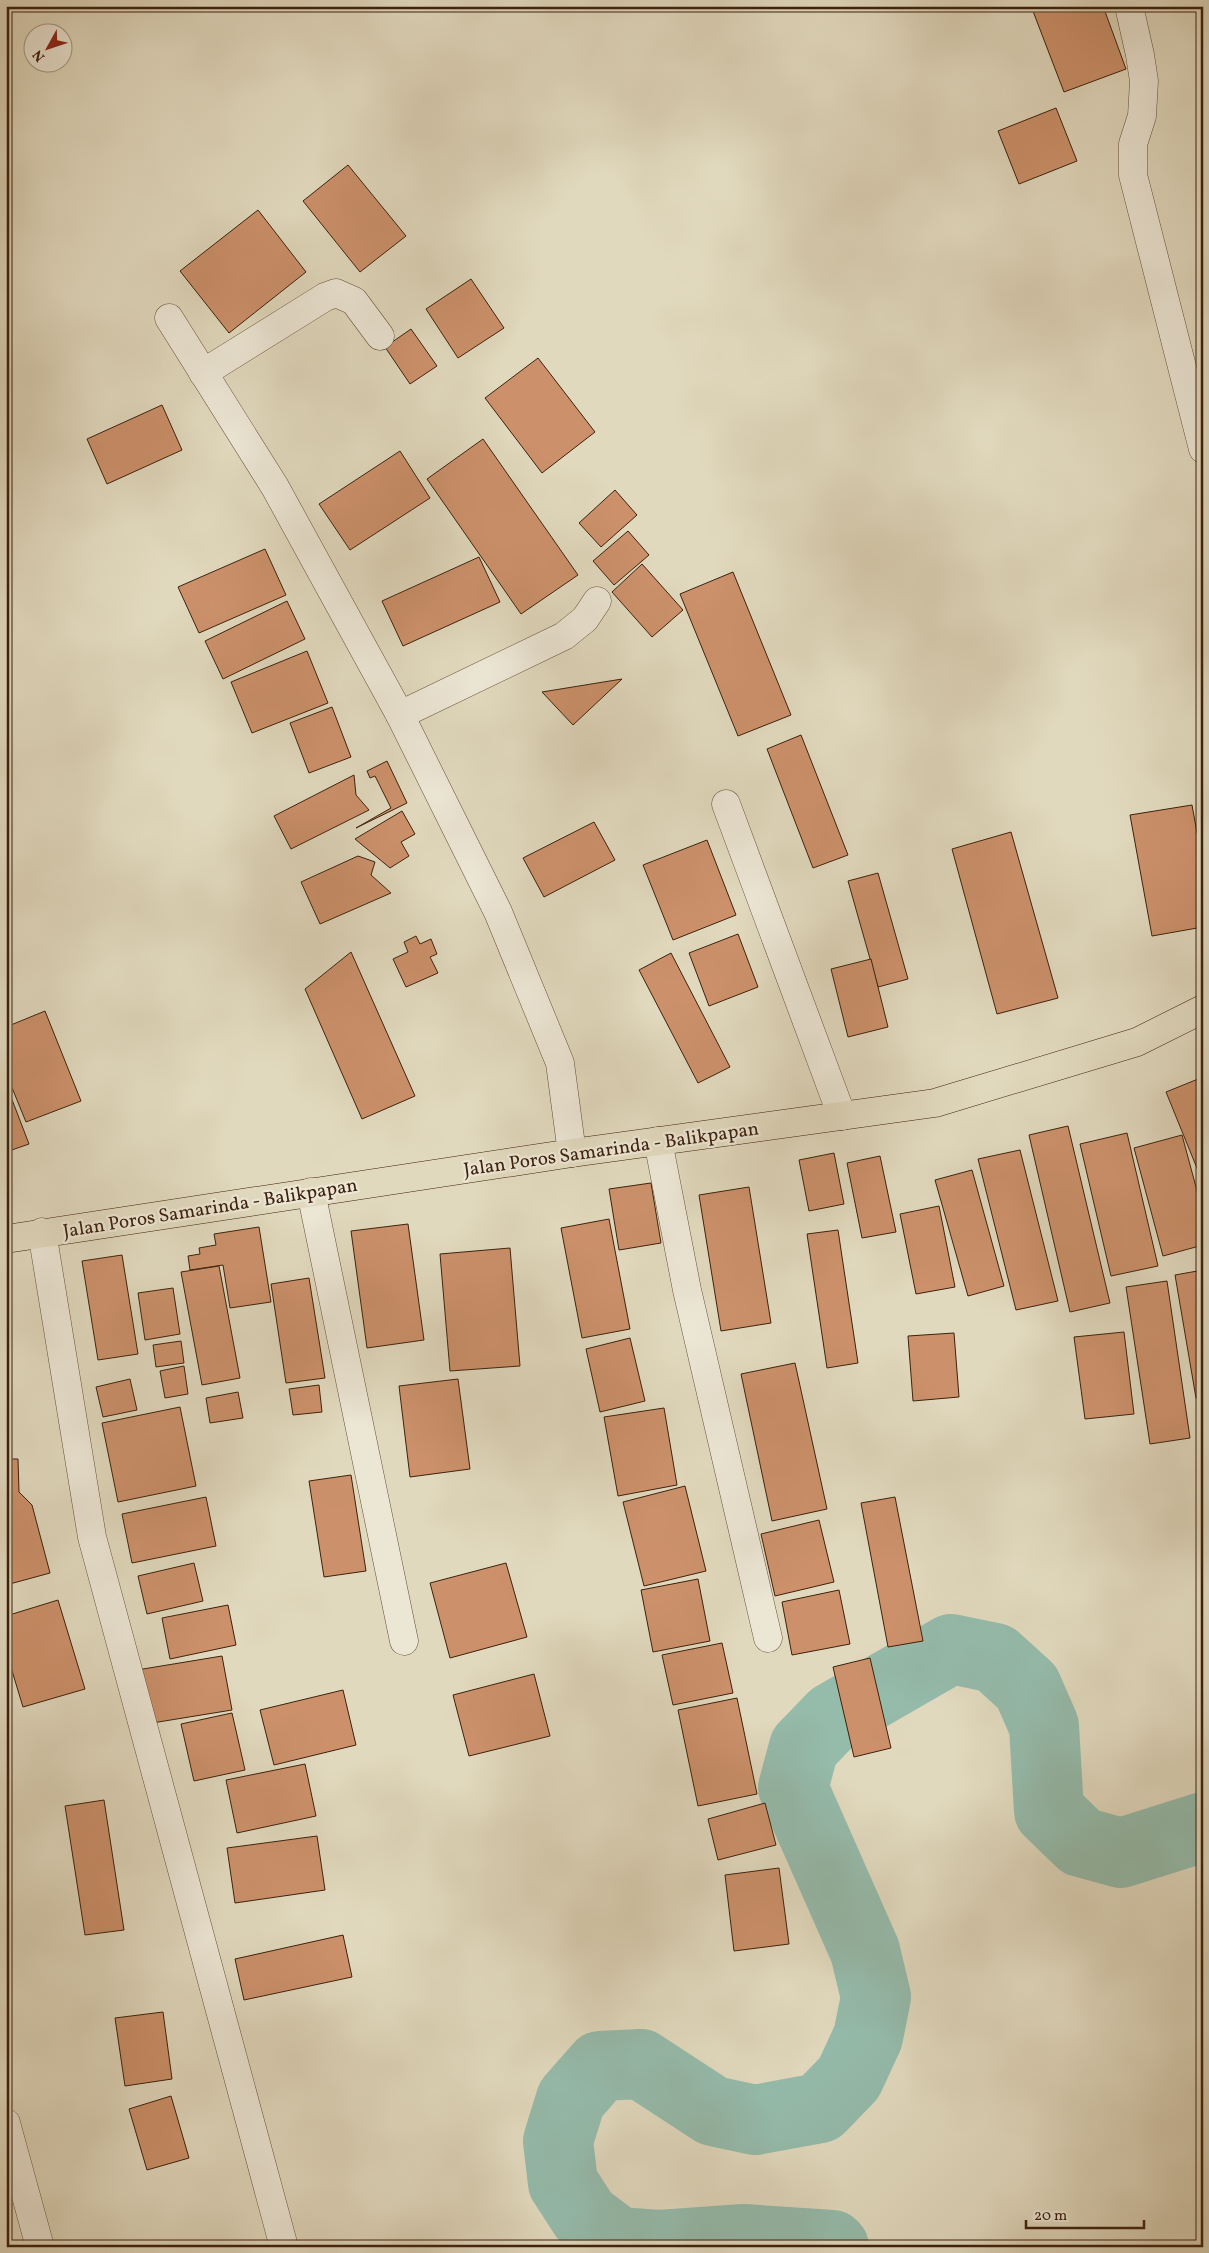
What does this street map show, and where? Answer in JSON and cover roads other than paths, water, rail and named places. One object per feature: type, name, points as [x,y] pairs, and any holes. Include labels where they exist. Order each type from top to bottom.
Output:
[{"type":"highway","name":"Jalan Poros Samarinda - Balikpapan","points":[[6,1239],[42,1232],[572,1153],[935,1103],[1137,1042],[1203,1009]]},
{"type":"street","points":[[1129,6],[1144,82],[1142,116],[1133,144],[1133,175],[1203,450]]},
{"type":"street","points":[[203,373],[336,292],[354,301],[380,336]]},
{"type":"street","points":[[169,318],[275,487],[400,715],[498,912],[560,1063],[572,1153]]},
{"type":"street","points":[[400,715],[564,636],[585,618],[597,601]]},
{"type":"street","points":[[726,804],[842,1116]]},
{"type":"street","points":[[658,1141],[687,1290],[768,1638]]},
{"type":"street","points":[[311,1192],[404,1640]]},
{"type":"street","points":[[42,1232],[92,1537],[284,2247]]},
{"type":"street","points":[[6,2124],[40,2247]]},
{"type":"waterway","points":[[834,2247],[832,2245],[744,2239],[659,2245],[618,2242],[585,2217],[563,2183],[558,2141],[571,2099],[600,2066],[641,2064],[713,2111],[755,2120],[820,2108],[849,2078],[868,2037],[876,1997],[865,1951],[793,1788],[804,1747],[833,1717],[951,1649],[995,1658],[1027,1687],[1044,1726],[1049,1811],[1081,1842],[1121,1853],[1203,1827]]}]
